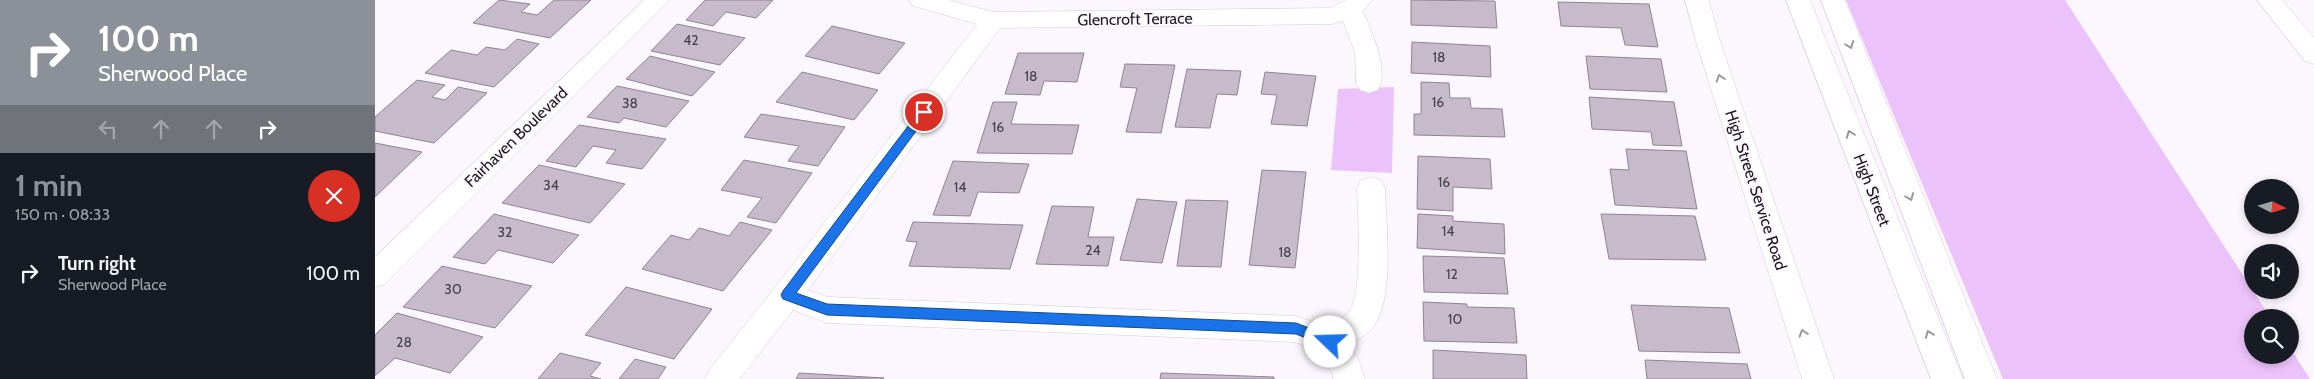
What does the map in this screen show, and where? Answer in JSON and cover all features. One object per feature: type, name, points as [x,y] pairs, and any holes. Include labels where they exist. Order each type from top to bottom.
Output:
[{"type":"street","name":"Fairhaven Boulevard","points":[[375,275],[658,0]]},
{"type":"street","name":"Glencroft Terrace","points":[[921,0],[993,20],[1332,16],[1355,5],[1367,53],[1369,84]]},
{"type":"street","name":"High Street Service Road","points":[[1697,0],[1710,48],[1818,379]]},
{"type":"street","name":"High Street","points":[[1798,0],[1947,379]]},
{"type":"street","name":"High Street","points":[[1833,0],[1981,379]]},
{"type":"street","points":[[2269,0],[2314,56]]},
{"type":"street","points":[[721,379],[787,295],[993,20]]},
{"type":"street","points":[[1330,342],[1362,319],[1368,298],[1373,273],[1371,188]]},
{"type":"street","points":[[787,295],[827,310],[1296,329],[1330,342],[1347,371],[1349,379]]},
{"type":"shaded area","points":[[1846,0],[2065,0],[2244,277],[2244,299],[2258,299],[2265,309],[2244,309],[2244,364],[2299,364],[2299,362],[2310,379],[2003,379]]},
{"type":"shaded area","points":[[1394,87],[1392,173],[1331,170],[1338,89]]},
{"type":"building","points":[[499,0],[530,4],[521,12],[537,15],[554,0],[591,0],[550,38],[473,23]]},
{"type":"building","points":[[705,0],[773,0],[756,18],[726,12],[713,26],[686,20]]},
{"type":"building","points":[[1411,0],[1495,1],[1497,28],[1411,25]]},
{"type":"building","points":[[1558,2],[1649,4],[1658,47],[1625,45],[1621,28],[1561,26]]},
{"type":"building","points":[[677,24],[745,38],[720,65],[651,51]]},
{"type":"building","points":[[832,26],[905,43],[879,74],[805,56]]},
{"type":"building","points":[[517,39],[539,44],[494,87],[425,73],[451,50],[477,55],[486,47],[505,50]]},
{"type":"building","points":[[1412,42],[1490,46],[1491,77],[1411,73]]},
{"type":"building","points":[[1018,53],[1084,53],[1077,82],[1044,81],[1040,95],[1005,94]]},
{"type":"building","points":[[650,56],[715,72],[692,96],[626,79]]},
{"type":"building","points":[[1586,56],[1661,59],[1667,92],[1590,89]]},
{"type":"building","points":[[1125,64],[1175,65],[1161,133],[1126,132],[1137,88],[1120,87]]},
{"type":"building","points":[[1187,69],[1241,71],[1237,95],[1217,94],[1210,128],[1175,127]]},
{"type":"building","points":[[802,72],[878,90],[854,120],[776,102]]},
{"type":"building","points":[[1265,72],[1316,76],[1307,126],[1271,124],[1277,95],[1261,94]]},
{"type":"building","points":[[417,80],[445,85],[432,97],[445,100],[458,87],[487,93],[434,143],[375,131],[375,117]]},
{"type":"building","points":[[1421,82],[1449,83],[1450,98],[1470,98],[1471,108],[1502,109],[1505,137],[1414,135],[1414,114],[1421,114]]},
{"type":"building","points":[[617,86],[689,101],[666,127],[624,118],[619,123],[587,117]]},
{"type":"building","points":[[1589,97],[1674,102],[1682,146],[1653,145],[1651,132],[1592,129]]},
{"type":"building","points":[[993,102],[1017,102],[1011,124],[1079,125],[1072,154],[977,153]]},
{"type":"building","points":[[761,114],[845,127],[818,166],[788,161],[799,146],[744,137]]},
{"type":"building","points":[[579,125],[666,139],[642,169],[606,163],[616,150],[593,146],[576,167],[546,161]]},
{"type":"building","points":[[375,143],[422,152],[375,197]]},
{"type":"building","points":[[1626,149],[1686,151],[1697,209],[1615,205],[1610,169],[1629,170]]},
{"type":"building","points":[[1418,156],[1490,159],[1492,189],[1453,187],[1453,211],[1417,209]]},
{"type":"building","points":[[744,160],[812,173],[776,223],[747,217],[762,198],[721,190]]},
{"type":"building","points":[[953,161],[1029,164],[1019,193],[978,192],[970,216],[933,215]]},
{"type":"building","points":[[539,165],[625,184],[590,223],[502,203]]},
{"type":"building","points":[[1262,170],[1306,172],[1295,268],[1249,265]]},
{"type":"building","points":[[1137,199],[1177,202],[1162,263],[1120,260]]},
{"type":"building","points":[[1186,200],[1228,201],[1221,267],[1177,266]]},
{"type":"building","points":[[1052,206],[1094,207],[1088,237],[1114,237],[1108,266],[1036,264]]},
{"type":"building","points":[[494,214],[579,235],[553,263],[498,250],[485,264],[453,257]]},
{"type":"building","points":[[1418,214],[1453,216],[1453,221],[1504,224],[1505,254],[1417,248]]},
{"type":"building","points":[[1601,214],[1695,216],[1706,260],[1609,259]]},
{"type":"building","points":[[740,222],[772,230],[723,291],[642,269],[671,235],[689,240],[699,228],[729,236]]},
{"type":"building","points":[[913,222],[1023,225],[1010,269],[909,266],[917,242],[906,241]]},
{"type":"building","points":[[1423,256],[1504,258],[1508,294],[1424,292]]},
{"type":"building","points":[[442,266],[532,286],[495,328],[403,307]]},
{"type":"building","points":[[626,287],[712,309],[674,359],[585,335]]},
{"type":"building","points":[[1423,302],[1467,304],[1467,307],[1514,308],[1517,343],[1424,341]]},
{"type":"building","points":[[1631,305],[1729,308],[1740,353],[1639,351]]},
{"type":"building","points":[[397,313],[483,337],[450,373],[395,358],[375,376],[375,335]]},
{"type":"building","points":[[1433,350],[1526,355],[1527,379],[1433,379]]},
{"type":"building","points":[[560,353],[601,363],[590,376],[601,379],[538,379]]},
{"type":"building","points":[[635,359],[666,367],[658,379],[619,379]]},
{"type":"building","points":[[1645,360],[1747,364],[1751,379],[1647,379]]},
{"type":"building","points":[[799,373],[884,378],[796,379]]},
{"type":"building","points":[[1161,373],[1274,377],[1274,379],[1160,379]]},
{"type":"route","points":[[924,112],[787,295],[827,310],[1296,329],[1330,342]]}]
